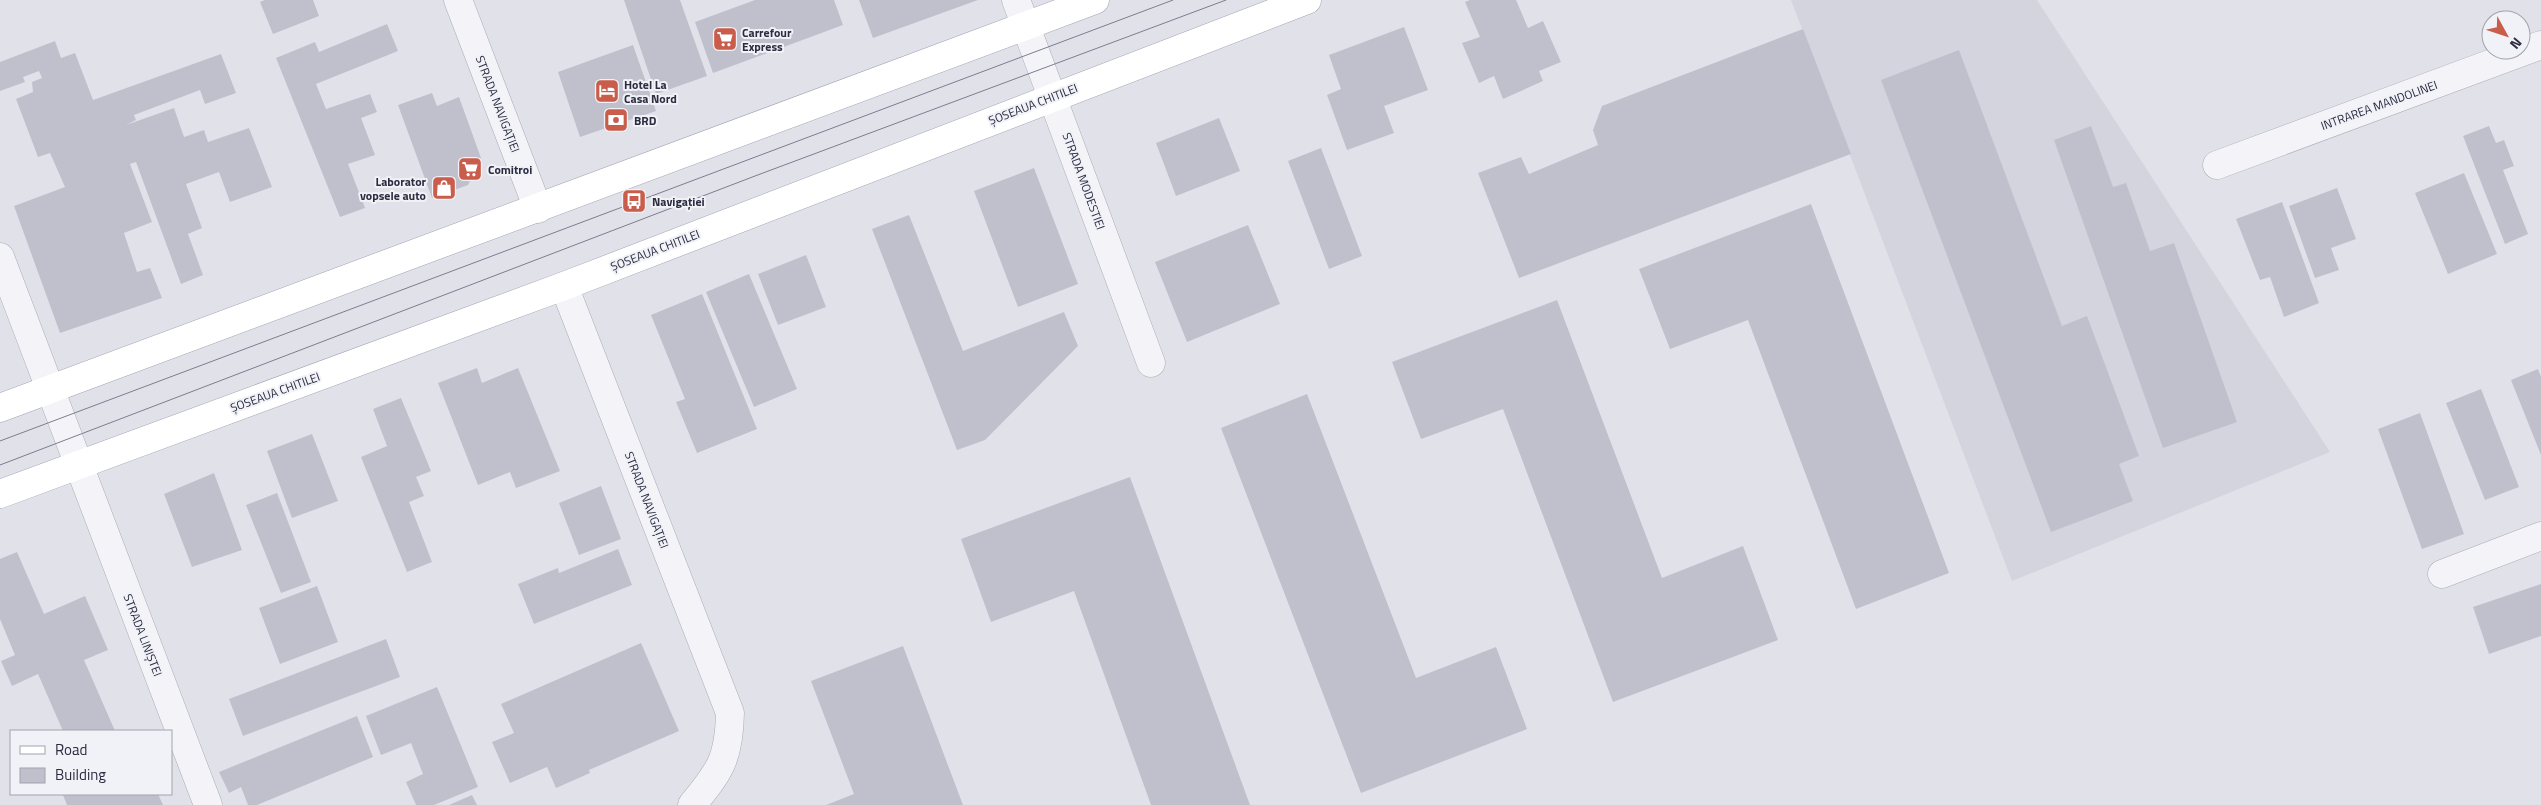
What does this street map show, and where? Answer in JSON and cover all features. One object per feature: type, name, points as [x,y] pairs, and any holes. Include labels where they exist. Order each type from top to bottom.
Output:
[{"type":"main road","points":[[0,408],[538,209],[1094,0]]},
{"type":"main road","name":"ȘOSEAUA CHITILEI","points":[[0,494],[564,286],[1053,96],[1307,0]]},
{"type":"street","name":"STRADA NAVIGAȚIEI","points":[[458,0],[538,209]]},
{"type":"street","name":"STRADA MODESTIEI","points":[[1016,0],[1151,363]]},
{"type":"street","name":"INTRAREA MANDOLINEI","points":[[2217,165],[2541,45]]},
{"type":"street","points":[[0,257],[50,389]]},
{"type":"street","name":"STRADA NAVIGAȚIEI","points":[[564,286],[730,713],[729,741],[723,762],[710,783],[692,805]]},
{"type":"street","name":"STRADA LINIȘTEI","points":[[50,389],[208,805]]},
{"type":"street","points":[[2442,574],[2541,536]]},
{"type":"shaded area","points":[[1791,0],[2037,0],[2330,452],[2012,581]]},
{"type":"building","points":[[265,0],[313,0],[319,16],[273,34],[260,2]]},
{"type":"building","points":[[624,0],[680,0],[707,76],[656,94]]},
{"type":"building","points":[[755,0],[834,0],[843,25],[713,73],[695,22]]},
{"type":"building","points":[[859,0],[978,0],[873,38]]},
{"type":"building","points":[[1470,0],[1516,0],[1528,28],[1543,21],[1561,62],[1539,71],[1543,81],[1503,99],[1494,76],[1479,83],[1462,43],[1480,37],[1465,2]]},
{"type":"building","points":[[387,24],[398,51],[316,84],[326,109],[370,94],[377,112],[361,118],[375,155],[348,164],[365,208],[340,217],[276,58],[315,42],[319,52]]},
{"type":"building","points":[[1404,27],[1428,90],[1384,106],[1394,133],[1347,150],[1327,95],[1341,89],[1329,55]]},
{"type":"building","points":[[1803,29],[1851,154],[1519,278],[1478,173],[1521,157],[1529,174],[1598,145],[1593,130],[1602,106]]},
{"type":"building","points":[[55,41],[61,58],[75,53],[93,100],[221,54],[236,93],[205,104],[200,90],[134,115],[136,120],[126,125],[174,108],[184,137],[204,130],[208,142],[249,128],[272,187],[230,202],[219,172],[186,184],[202,228],[188,234],[203,275],[181,284],[136,162],[130,164],[152,222],[124,233],[137,272],[150,268],[162,298],[60,333],[14,206],[65,187],[50,153],[38,157],[16,99],[33,92],[32,82],[42,78],[39,71],[23,77],[25,82],[0,91],[0,62]]},
{"type":"building","name":"Hotel La Casa Nord","points":[[633,45],[656,111],[580,137],[558,72]]},
{"type":"building","points":[[1959,50],[2062,326],[2087,316],[2139,456],[2119,464],[2133,501],[2051,532],[1881,80]]},
{"type":"building","points":[[432,93],[437,106],[459,97],[481,158],[468,185],[432,198],[398,105]]},
{"type":"building","points":[[1219,118],[1240,171],[1176,196],[1156,143]]},
{"type":"building","points":[[2091,126],[2113,187],[2126,183],[2150,251],[2174,243],[2237,422],[2163,448],[2054,140]]},
{"type":"building","points":[[2489,126],[2496,143],[2504,140],[2514,166],[2503,170],[2528,234],[2505,244],[2463,136]]},
{"type":"building","points":[[1321,148],[1362,256],[1329,269],[1288,161]]},
{"type":"building","points":[[1034,168],[1078,284],[1018,307],[974,191]]},
{"type":"building","points":[[2464,173],[2497,254],[2448,274],[2415,193]]},
{"type":"building","points":[[2337,188],[2356,239],[2331,248],[2339,270],[2315,278],[2289,206]]},
{"type":"building","points":[[2282,202],[2319,303],[2284,317],[2270,277],[2260,280],[2236,219]]},
{"type":"building","points":[[1811,204],[1949,573],[1856,609],[1748,320],[1670,349],[1639,269]]},
{"type":"building","points":[[909,215],[963,351],[1064,312],[1078,346],[985,440],[957,450],[872,229]]},
{"type":"building","points":[[1248,225],[1280,304],[1187,342],[1155,262]]},
{"type":"building","points":[[806,255],[826,307],[778,325],[758,274]]},
{"type":"building","points":[[749,274],[797,389],[754,407],[706,292]]},
{"type":"building","points":[[702,294],[757,429],[697,453],[676,402],[685,399],[651,315]]},
{"type":"building","points":[[1557,300],[1662,578],[1743,546],[1778,640],[1613,702],[1503,409],[1421,439],[1392,362]]},
{"type":"building","points":[[477,368],[482,383],[518,368],[560,471],[516,488],[510,472],[478,485],[438,383]]},
{"type":"building","points":[[2538,369],[2541,377],[2541,455],[2511,380]]},
{"type":"building","points":[[2481,389],[2519,487],[2485,500],[2446,403]]},
{"type":"building","points":[[1307,394],[1416,678],[1496,647],[1527,729],[1361,793],[1221,428]]},
{"type":"building","points":[[401,398],[431,471],[416,477],[424,496],[409,502],[432,562],[407,572],[361,457],[387,446],[373,409]]},
{"type":"building","points":[[2420,413],[2464,534],[2422,549],[2378,429]]},
{"type":"building","points":[[312,434],[338,501],[292,518],[267,451]]},
{"type":"building","points":[[214,473],[242,550],[192,567],[164,494]]},
{"type":"building","points":[[1130,477],[1250,805],[1151,805],[1074,591],[991,622],[961,539]]},
{"type":"building","points":[[601,486],[621,539],[579,555],[559,503]]},
{"type":"building","points":[[277,493],[311,582],[281,593],[246,505]]},
{"type":"building","points":[[618,549],[632,585],[534,624],[518,584],[558,568],[559,573]]},
{"type":"building","points":[[17,552],[44,614],[85,596],[108,650],[84,660],[115,730],[63,730],[38,674],[12,686],[1,661],[15,655],[0,619],[0,559]]},
{"type":"building","points":[[2541,584],[2541,636],[2489,654],[2473,607]]},
{"type":"building","points":[[317,586],[338,642],[280,664],[259,608]]},
{"type":"building","points":[[386,639],[400,677],[243,736],[229,699]]},
{"type":"building","points":[[641,643],[679,731],[589,770],[590,773],[556,788],[547,767],[510,783],[492,742],[514,733],[501,704]]},
{"type":"building","points":[[903,646],[963,805],[826,805],[854,794],[811,681]]},
{"type":"building","points":[[437,687],[478,787],[434,805],[416,805],[406,782],[423,774],[411,743],[381,755],[366,716]]},
{"type":"building","points":[[357,716],[373,757],[257,805],[248,805],[241,787],[229,793],[219,772]]},
{"type":"building","points":[[63,795],[158,795],[163,805],[67,805]]},
{"type":"building","points":[[472,795],[477,805],[449,805]]},
{"type":"tram line","points":[[0,441],[1173,0]]},
{"type":"tram line","points":[[0,465],[755,176],[1226,0]]},
{"type":"place","name":"Carrefour Express","points":[[725,39]]},
{"type":"place","name":"Hotel La Casa Nord","points":[[607,91]]},
{"type":"place","name":"BRD","points":[[616,120]]},
{"type":"place","name":"Comitroi","points":[[470,169]]},
{"type":"place","name":"Laborator vopsele auto","points":[[444,188]]},
{"type":"place","name":"Navigației","points":[[634,201]]}]
